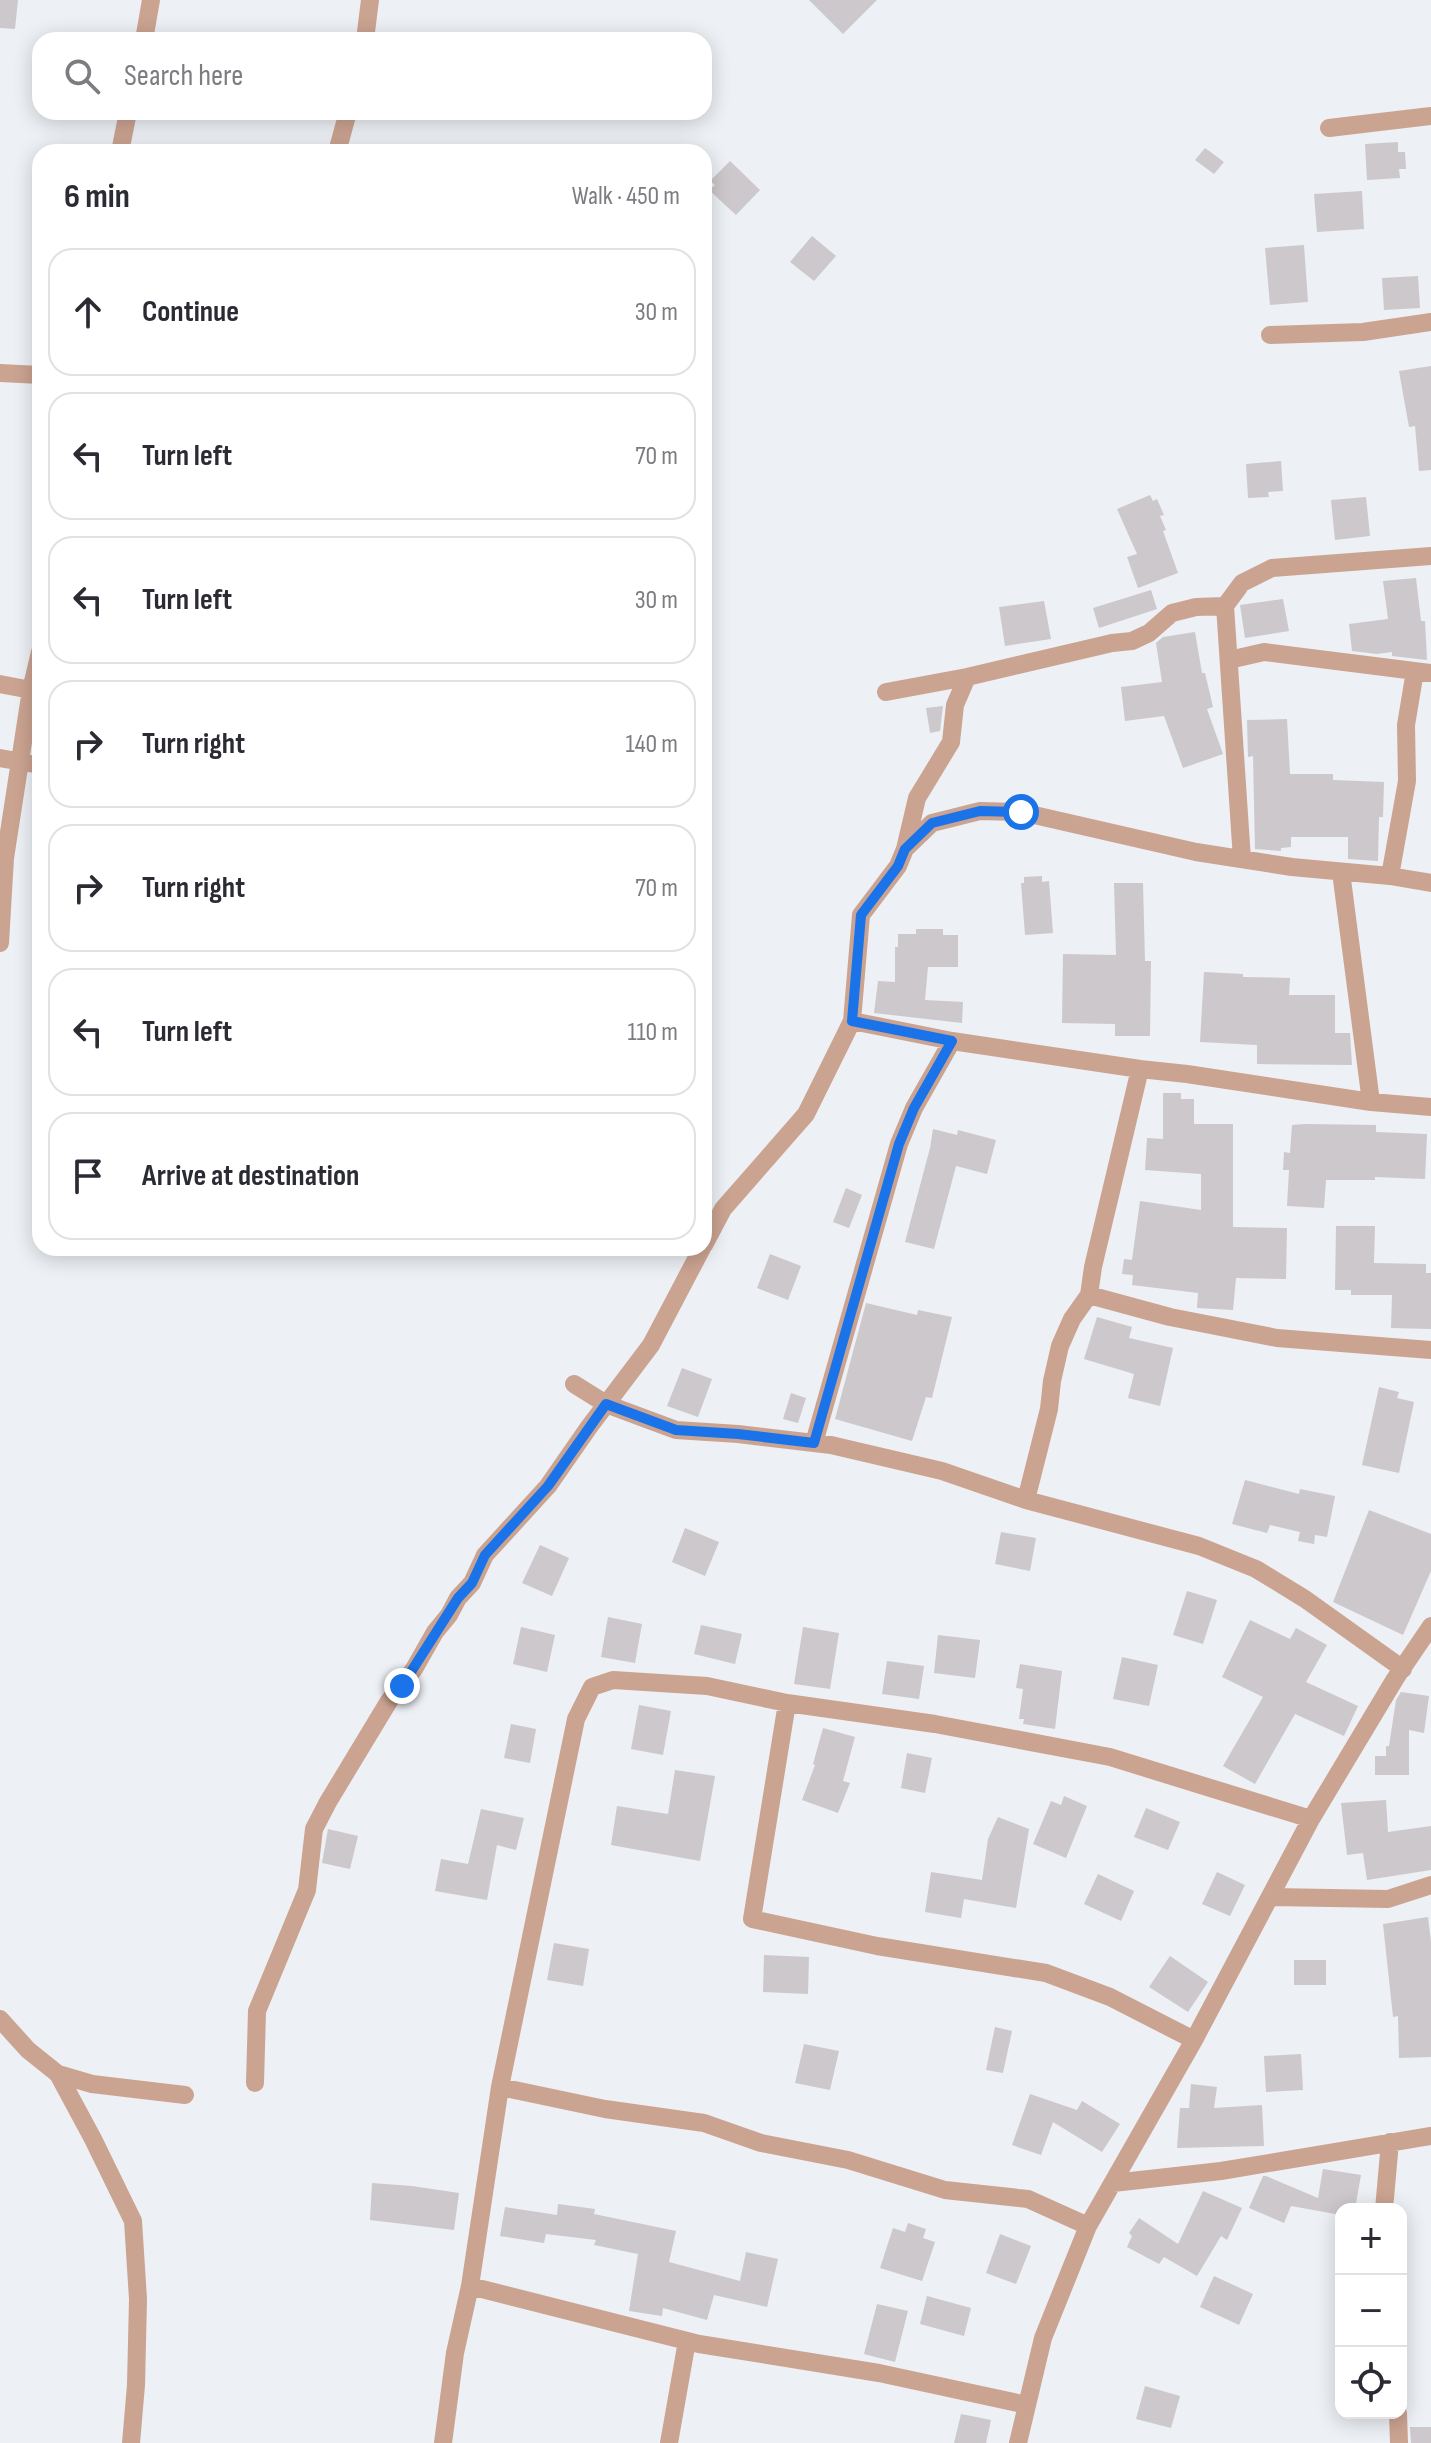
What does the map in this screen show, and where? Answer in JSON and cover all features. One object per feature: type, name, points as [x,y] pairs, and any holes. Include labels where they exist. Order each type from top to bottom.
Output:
[{"type":"street","points":[[145,32],[151,0]]},
{"type":"street","points":[[366,32],[370,0]]},
{"type":"street","points":[[1329,128],[1431,116]]},
{"type":"street","points":[[122,144],[126,120]]},
{"type":"street","points":[[339,144],[346,120]]},
{"type":"street","points":[[1270,335],[1363,332],[1431,322]]},
{"type":"street","points":[[0,373],[32,375]]},
{"type":"street","points":[[1242,859],[1225,606],[1242,583],[1272,568],[1431,556]]},
{"type":"street","points":[[886,692],[1132,641],[1149,633],[1172,613],[1196,607],[1225,606]]},
{"type":"street","points":[[1229,660],[1264,652],[1423,672],[1406,725],[1407,781],[1390,876]]},
{"type":"street","points":[[712,1229],[723,1209],[806,1114],[852,1021],[861,915],[898,866],[917,798],[951,742],[955,705],[967,677]]},
{"type":"street","points":[[0,684],[31,690]]},
{"type":"street","points":[[0,943],[5,858],[32,686]]},
{"type":"street","points":[[0,758],[32,763]]},
{"type":"street","points":[[905,849],[932,823],[980,811],[1021,812],[1196,852],[1431,883]]},
{"type":"street","points":[[1341,872],[1371,1102]]},
{"type":"street","points":[[852,1021],[952,1041],[1140,1069],[1371,1102],[1431,1107]]},
{"type":"street","points":[[814,1443],[899,1144],[914,1108],[952,1041]]},
{"type":"street","points":[[1026,1500],[1049,1409],[1060,1346],[1072,1319],[1089,1295],[1140,1069]]},
{"type":"street","points":[[255,2083],[257,2011],[307,1890],[314,1829],[389,1701],[414,1669],[458,1598],[472,1583],[485,1555],[548,1486],[651,1345],[698,1256]]},
{"type":"street","points":[[1089,1295],[1170,1317],[1277,1338],[1431,1350]]},
{"type":"street","points":[[574,1384],[606,1404],[676,1430],[814,1443],[942,1471],[1026,1500],[1199,1546],[1256,1569],[1305,1599],[1403,1669]]},
{"type":"street","points":[[1018,2443],[1043,2338],[1088,2226],[1194,2040],[1311,1819],[1431,1626]]},
{"type":"street","points":[[443,2443],[500,2087],[576,1719],[592,1687],[613,1680],[707,1686],[787,1703],[935,1724],[1110,1757],[1311,1819]]},
{"type":"street","points":[[787,1703],[752,1919],[877,1946],[1046,1973],[1110,1997],[1194,2040]]},
{"type":"street","points":[[1272,1897],[1388,1899],[1431,1885]]},
{"type":"street","points":[[0,2019],[28,2050],[58,2074],[92,2084],[185,2095]]},
{"type":"street","points":[[58,2074],[133,2221],[138,2299],[131,2443]]},
{"type":"street","points":[[500,2087],[605,2109],[704,2123],[761,2143],[848,2160],[945,2190],[1028,2199],[1088,2226]]},
{"type":"street","points":[[1113,2183],[1221,2171],[1431,2136]]},
{"type":"street","points":[[1385,2203],[1390,2142]]},
{"type":"street","points":[[470,2286],[687,2341],[879,2373],[1027,2405]]},
{"type":"street","points":[[669,2443],[687,2341]]},
{"type":"street","points":[[1398,2419],[1399,2443]]},
{"type":"building","points":[[0,0],[18,0],[15,29],[0,28]]},
{"type":"building","points":[[809,0],[877,0],[843,34]]},
{"type":"building","points":[[1398,142],[1398,152],[1405,152],[1406,169],[1399,169],[1400,178],[1367,180],[1365,144]]},
{"type":"building","points":[[1205,148],[1224,162],[1214,174],[1195,160]]},
{"type":"building","points":[[730,161],[760,190],[736,215],[712,193],[715,185],[712,179]]},
{"type":"building","points":[[1362,191],[1364,229],[1317,232],[1314,194]]},
{"type":"building","points":[[812,236],[836,256],[814,281],[790,262]]},
{"type":"building","points":[[1304,245],[1308,302],[1270,305],[1265,248]]},
{"type":"building","points":[[1418,276],[1420,308],[1384,310],[1382,278]]},
{"type":"building","points":[[1431,366],[1431,470],[1419,471],[1415,426],[1409,427],[1399,371]]},
{"type":"building","points":[[1281,461],[1283,491],[1268,492],[1269,497],[1248,498],[1246,464]]},
{"type":"building","points":[[1150,495],[1153,501],[1157,499],[1164,515],[1160,516],[1166,530],[1163,531],[1178,573],[1138,588],[1127,557],[1137,554],[1117,509]]},
{"type":"building","points":[[1366,497],[1370,536],[1335,540],[1331,500]]},
{"type":"building","points":[[1416,578],[1421,621],[1425,621],[1427,660],[1392,656],[1392,652],[1352,651],[1349,624],[1388,619],[1383,581]]},
{"type":"building","points":[[1151,590],[1157,609],[1099,628],[1093,608]]},
{"type":"building","points":[[1283,599],[1289,631],[1245,638],[1240,605]]},
{"type":"building","points":[[1044,601],[1051,639],[1005,646],[999,607]]},
{"type":"building","points":[[1195,632],[1202,673],[1205,673],[1213,707],[1207,709],[1223,754],[1183,768],[1164,716],[1125,721],[1121,687],[1162,682],[1156,643],[1163,637]]},
{"type":"building","points":[[943,706],[940,731],[930,733],[926,708]]},
{"type":"building","points":[[1287,719],[1290,774],[1333,774],[1333,780],[1384,782],[1378,861],[1348,859],[1348,837],[1291,837],[1291,847],[1281,848],[1281,851],[1255,849],[1253,756],[1248,757],[1247,720]]},
{"type":"building","points":[[1042,876],[1042,882],[1049,881],[1053,933],[1025,935],[1021,883],[1024,883],[1024,877]]},
{"type":"building","points":[[1114,883],[1143,883],[1145,961],[1151,961],[1150,1036],[1115,1036],[1115,1024],[1062,1023],[1063,954],[1116,955]]},
{"type":"building","points":[[916,929],[943,929],[943,935],[958,935],[958,967],[928,967],[925,1000],[963,1002],[962,1023],[874,1013],[878,981],[895,982],[898,934],[916,934]]},
{"type":"building","points":[[1204,972],[1290,978],[1289,995],[1335,995],[1335,1033],[1350,1033],[1352,1065],[1257,1064],[1257,1045],[1200,1042]]},
{"type":"building","points":[[1163,1093],[1181,1093],[1181,1099],[1194,1099],[1194,1124],[1233,1124],[1233,1227],[1287,1228],[1286,1279],[1236,1278],[1233,1310],[1197,1308],[1198,1293],[1132,1285],[1133,1275],[1122,1274],[1124,1259],[1132,1260],[1140,1201],[1201,1210],[1201,1174],[1145,1170],[1147,1138],[1163,1139]]},
{"type":"building","points":[[1292,1125],[1376,1125],[1376,1132],[1427,1134],[1425,1179],[1375,1177],[1375,1180],[1326,1180],[1324,1208],[1287,1206],[1289,1170],[1283,1170],[1284,1152],[1290,1153]]},
{"type":"building","points":[[933,1129],[957,1135],[958,1130],[996,1140],[987,1174],[956,1166],[934,1249],[905,1242]]},
{"type":"building","points":[[846,1188],[862,1195],[849,1228],[833,1222]]},
{"type":"building","points":[[1336,1226],[1375,1226],[1374,1263],[1426,1264],[1426,1273],[1431,1273],[1431,1329],[1391,1328],[1392,1295],[1351,1295],[1351,1290],[1335,1290]]},
{"type":"building","points":[[770,1254],[801,1266],[788,1300],[757,1288]]},
{"type":"building","points":[[866,1303],[917,1315],[918,1310],[952,1317],[932,1398],[926,1397],[912,1441],[835,1419]]},
{"type":"building","points":[[1097,1317],[1132,1327],[1129,1338],[1173,1348],[1160,1406],[1128,1398],[1134,1374],[1084,1359]]},
{"type":"building","points":[[682,1368],[712,1379],[698,1417],[667,1406]]},
{"type":"building","points":[[1379,1387],[1399,1392],[1397,1398],[1414,1402],[1399,1473],[1362,1465]]},
{"type":"building","points":[[791,1393],[806,1398],[798,1423],[783,1419]]},
{"type":"building","points":[[1245,1480],[1299,1494],[1300,1489],[1335,1496],[1327,1537],[1315,1535],[1314,1544],[1298,1541],[1300,1532],[1270,1525],[1267,1533],[1232,1524]]},
{"type":"building","points":[[1369,1510],[1431,1534],[1431,1571],[1403,1635],[1333,1602]]},
{"type":"building","points":[[685,1528],[719,1542],[705,1576],[672,1562]]},
{"type":"building","points":[[1001,1532],[1036,1538],[1030,1571],[995,1564]]},
{"type":"building","points":[[540,1545],[569,1558],[552,1596],[522,1583]]},
{"type":"building","points":[[1187,1591],[1217,1600],[1203,1644],[1173,1635]]},
{"type":"building","points":[[608,1617],[642,1624],[635,1663],[601,1657]]},
{"type":"building","points":[[1250,1620],[1290,1639],[1296,1628],[1327,1645],[1306,1682],[1358,1706],[1344,1736],[1295,1714],[1255,1784],[1223,1766],[1263,1697],[1222,1677]]},
{"type":"building","points":[[701,1625],[742,1634],[735,1664],[694,1654]]},
{"type":"building","points":[[521,1627],[555,1635],[547,1672],[513,1664]]},
{"type":"building","points":[[803,1627],[839,1633],[830,1689],[794,1684]]},
{"type":"building","points":[[938,1635],[980,1640],[975,1678],[934,1673]]},
{"type":"building","points":[[1122,1657],[1158,1665],[1149,1706],[1113,1699]]},
{"type":"building","points":[[887,1661],[924,1666],[919,1699],[882,1694]]},
{"type":"building","points":[[1020,1664],[1062,1671],[1055,1729],[1023,1724],[1024,1719],[1019,1719],[1023,1689],[1016,1688]]},
{"type":"building","points":[[1401,1692],[1429,1696],[1424,1733],[1409,1730],[1409,1775],[1375,1775],[1375,1756],[1386,1756],[1396,1700]]},
{"type":"building","points":[[639,1705],[671,1711],[663,1755],[631,1749]]},
{"type":"building","points":[[511,1724],[536,1729],[530,1763],[504,1758]]},
{"type":"building","points":[[823,1728],[855,1737],[843,1781],[850,1783],[838,1813],[802,1800],[815,1765]]},
{"type":"building","points":[[907,1753],[932,1758],[925,1793],[901,1788]]},
{"type":"building","points":[[675,1770],[715,1776],[700,1861],[611,1845],[617,1806],[668,1814]]},
{"type":"building","points":[[1064,1796],[1087,1806],[1066,1858],[1033,1844],[1051,1801],[1061,1805]]},
{"type":"building","points":[[1386,1800],[1388,1832],[1431,1826],[1431,1870],[1367,1880],[1363,1853],[1347,1855],[1341,1803]]},
{"type":"building","points":[[1146,1808],[1180,1822],[1168,1850],[1134,1837]]},
{"type":"building","points":[[481,1809],[524,1818],[516,1850],[497,1845],[487,1900],[435,1891],[441,1859],[468,1864]]},
{"type":"building","points":[[998,1817],[1029,1829],[1016,1908],[964,1899],[961,1918],[925,1912],[931,1872],[982,1880],[988,1839]]},
{"type":"building","points":[[328,1829],[358,1836],[350,1869],[322,1863]]},
{"type":"building","points":[[1217,1872],[1245,1885],[1230,1916],[1202,1904]]},
{"type":"building","points":[[1098,1874],[1134,1891],[1121,1921],[1084,1904]]},
{"type":"building","points":[[1428,1917],[1431,1942],[1431,2057],[1399,2058],[1398,2016],[1393,2017],[1383,1924]]},
{"type":"building","points":[[554,1943],[589,1949],[583,1986],[547,1980]]},
{"type":"building","points":[[764,1955],[809,1957],[808,1994],[763,1992]]},
{"type":"building","points":[[1170,1956],[1208,1982],[1188,2012],[1149,1987]]},
{"type":"building","points":[[1294,1960],[1326,1960],[1326,1985],[1294,1985]]},
{"type":"building","points":[[995,2027],[1012,2031],[1003,2073],[986,2070]]},
{"type":"building","points":[[804,2044],[839,2051],[830,2090],[795,2083]]},
{"type":"building","points":[[1301,2054],[1303,2090],[1266,2092],[1264,2056]]},
{"type":"building","points":[[1191,2084],[1217,2087],[1214,2108],[1262,2105],[1264,2146],[1177,2148],[1180,2108],[1189,2108]]},
{"type":"building","points":[[1030,2094],[1077,2110],[1082,2101],[1120,2124],[1102,2152],[1053,2122],[1041,2155],[1012,2145]]},
{"type":"building","points":[[1323,2169],[1361,2175],[1356,2203],[1335,2203],[1335,2214],[1291,2206],[1284,2223],[1249,2208],[1263,2176],[1318,2198]]},
{"type":"building","points":[[372,2183],[459,2193],[454,2230],[370,2220]]},
{"type":"building","points":[[1203,2191],[1242,2208],[1227,2240],[1221,2236],[1197,2276],[1164,2257],[1159,2264],[1127,2247],[1132,2236],[1129,2233],[1139,2218],[1178,2244]]},
{"type":"building","points":[[558,2204],[595,2209],[594,2214],[676,2231],[669,2262],[740,2281],[746,2252],[778,2259],[767,2307],[714,2295],[707,2320],[663,2308],[662,2316],[629,2311],[638,2254],[594,2245],[596,2240],[546,2234],[544,2243],[500,2236],[505,2207],[557,2215]]},
{"type":"building","points":[[908,2223],[926,2229],[923,2238],[935,2242],[922,2281],[880,2268],[893,2228],[905,2232]]},
{"type":"building","points":[[1000,2234],[1031,2246],[1016,2284],[986,2273]]},
{"type":"building","points":[[1214,2276],[1253,2294],[1239,2325],[1200,2307]]},
{"type":"building","points":[[927,2296],[971,2308],[964,2336],[920,2324]]},
{"type":"building","points":[[877,2304],[908,2311],[895,2362],[864,2354]]},
{"type":"building","points":[[1145,2386],[1180,2396],[1171,2428],[1136,2419]]},
{"type":"building","points":[[961,2414],[991,2420],[986,2443],[954,2443]]},
{"type":"building","points":[[1410,2427],[1431,2427],[1431,2443],[1411,2443]]},
{"type":"route","points":[[402,1686],[458,1598],[472,1583],[485,1555],[548,1486],[606,1404],[676,1430],[814,1443],[899,1144],[914,1108],[952,1041],[852,1021],[861,915],[898,866],[905,849],[932,823],[980,811],[1021,812]]}]
